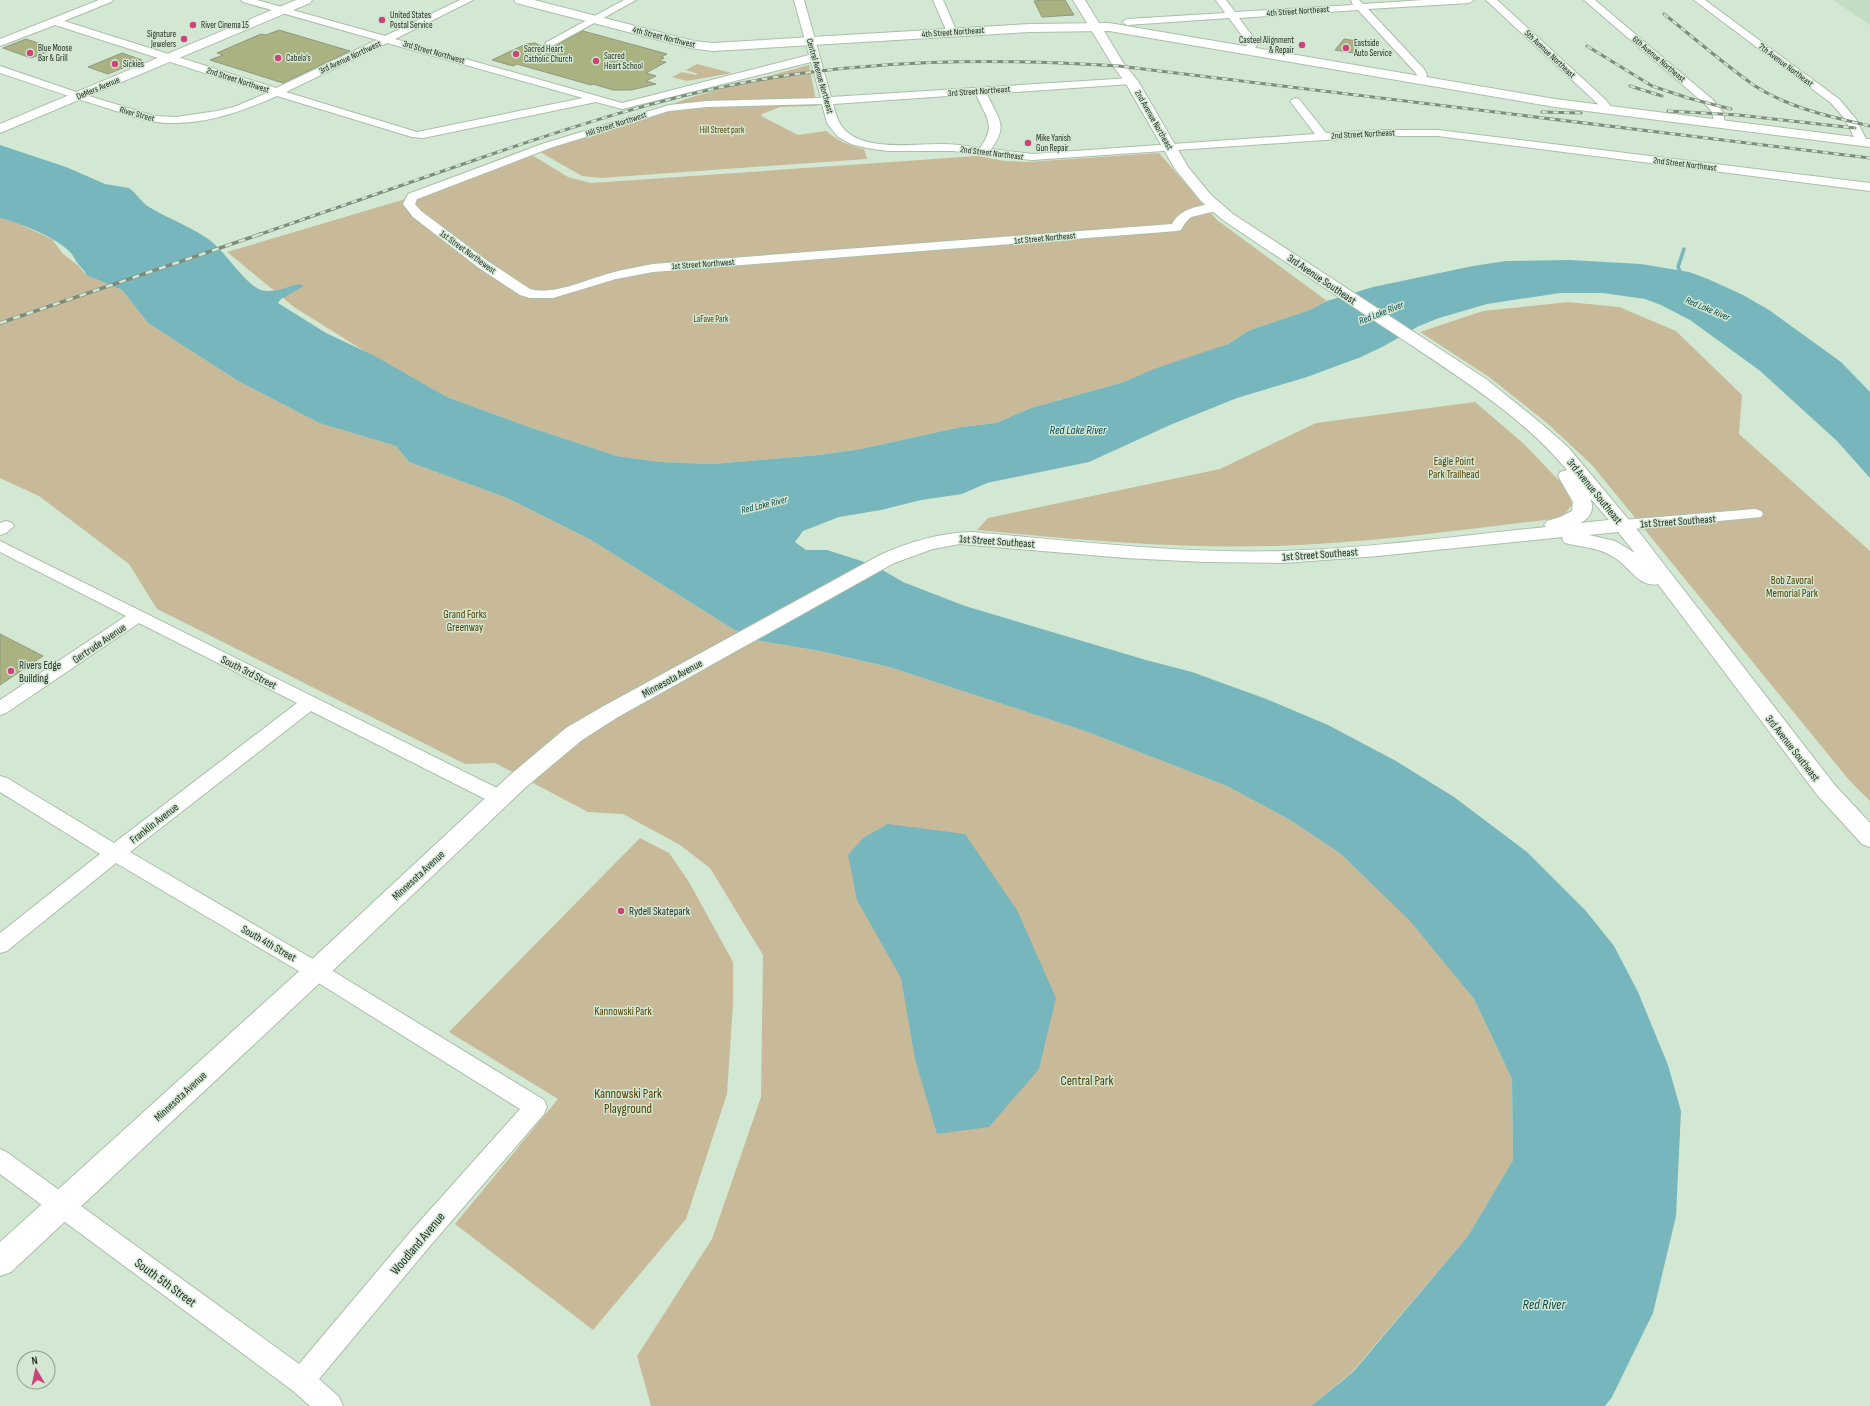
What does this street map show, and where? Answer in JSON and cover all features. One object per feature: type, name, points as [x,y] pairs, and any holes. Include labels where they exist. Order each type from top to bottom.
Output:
[{"type":"street","points":[[0,40],[108,0]]},
{"type":"street","name":"3rd Street Northwest","points":[[246,0],[622,106],[681,90],[768,71],[815,57]]},
{"type":"street","name":"DeMers Avenue","points":[[0,129],[306,0]]},
{"type":"street","name":"3rd Avenue Northwest","points":[[275,93],[468,0]]},
{"type":"street","name":"4th Street Northwest","points":[[520,0],[703,46],[724,47],[811,42]]},
{"type":"street","points":[[550,43],[631,0]]},
{"type":"street","name":"Central Avenue Northeast","points":[[799,0],[836,129],[855,142]]},
{"type":"street","points":[[938,0],[952,32]]},
{"type":"street","name":"2nd Avenue Northeast","points":[[1079,0],[1119,66],[1131,81],[1190,180],[1216,207],[1244,226]]},
{"type":"street","points":[[1221,0],[1251,41],[1252,46],[1249,50]]},
{"type":"street","name":"4th Street Northeast","points":[[1127,22],[1232,15],[1358,3],[1469,0]]},
{"type":"street","name":"5th Avenue Northeast","points":[[1491,0],[1602,102],[1605,110]]},
{"type":"street","name":"6th Avenue Northeast","points":[[1589,0],[1709,102],[1717,112],[1719,124]]},
{"type":"street","name":"7th Avenue Northeast","points":[[1699,0],[1844,109],[1865,142]]},
{"type":"street","points":[[1358,3],[1420,72],[1422,76],[1420,80]]},
{"type":"street","points":[[0,43],[51,21]]},
{"type":"street","name":"2nd Street Northwest","points":[[51,21],[275,93],[416,135],[423,135],[596,99]]},
{"type":"street","name":"4th Street Northeast","points":[[811,42],[952,32],[1095,26],[1137,31],[1420,80],[1605,110],[1865,142]]},
{"type":"street","name":"River Street","points":[[0,69],[146,118],[170,120],[226,113],[275,93]]},
{"type":"street","name":"3rd Street Northeast","points":[[827,101],[1131,81]]},
{"type":"street","points":[[980,91],[996,127],[994,137],[984,152]]},
{"type":"street","name":"Hill Street Northwest","points":[[416,195],[553,144],[669,108],[707,104],[827,101]]},
{"type":"street","points":[[1295,101],[1323,137]]},
{"type":"street","name":"2nd Street Northeast","points":[[855,142],[878,147],[942,147],[1012,156],[1037,157],[1400,132],[1459,134],[1870,187]]},
{"type":"street","name":"1st Street Northewest","points":[[416,195],[412,197],[410,204],[417,214],[484,265],[525,292],[542,296]]},
{"type":"street","name":"1st Street Northeast","points":[[868,252],[1177,227],[1178,221],[1189,214],[1216,207]]},
{"type":"street","name":"3rd Avenue Southeast","points":[[1244,226],[1480,383],[1531,424],[1623,525],[1826,790],[1870,838]]},
{"type":"street","name":"1st Street Northwest","points":[[542,296],[620,275],[653,268],[868,252]]},
{"type":"street","points":[[1479,540],[1568,522],[1578,518],[1583,511],[1583,500],[1564,462]]},
{"type":"street","name":"1st Street Southeast","points":[[887,559],[911,548],[952,538],[971,538],[1126,552],[1204,556],[1284,557],[1378,550],[1623,525],[1755,514]]},
{"type":"street","points":[[1479,540],[1571,539],[1592,540],[1609,545],[1624,553],[1709,638]]},
{"type":"street","name":"South 3rd Street","points":[[0,546],[500,798]]},
{"type":"street","name":"Minnesota Avenue","points":[[0,1262],[316,971],[500,798],[574,734],[610,712],[887,559]]},
{"type":"street","name":"Gertrude Avenue","points":[[0,709],[138,616]]},
{"type":"street","name":"Franklin Avenue","points":[[0,945],[115,853],[309,703]]},
{"type":"street","name":"South 4th Street","points":[[0,783],[115,853],[316,971],[536,1106]]},
{"type":"street","name":"Woodland Avenue","points":[[301,1382],[421,1238],[536,1106]]},
{"type":"street","name":"South 5th Street","points":[[0,1160],[301,1382],[330,1406]]},
{"type":"shaded area","points":[[1833,0],[1870,0],[1870,25]]},
{"type":"green space","points":[[697,64],[732,73],[687,81],[672,77],[682,72],[696,75],[698,74],[686,70]]},
{"type":"green space","name":"Hill Street park","points":[[809,65],[817,106],[780,107],[762,114],[761,116],[798,135],[826,131],[844,143],[864,149],[867,159],[601,178],[582,176],[540,152],[692,97]]},
{"type":"green space","name":"LaFave Park","points":[[1159,153],[1217,220],[1327,301],[1310,310],[1250,330],[1228,344],[1124,382],[1031,408],[996,423],[961,427],[861,449],[819,455],[712,464],[660,462],[617,456],[529,427],[447,397],[361,349],[294,307],[227,252],[412,197],[532,155],[568,177],[591,183],[977,156],[1005,161],[1027,162]]},
{"type":"green space","name":"Central Park","points":[[0,218],[17,223],[52,239],[63,254],[79,266],[86,275],[122,290],[148,323],[238,381],[319,423],[396,446],[409,462],[507,498],[591,540],[733,629],[760,641],[820,651],[889,667],[1085,731],[1227,786],[1290,820],[1341,854],[1411,921],[1474,999],[1512,1079],[1513,1160],[1468,1236],[1352,1372],[1311,1406],[651,1406],[637,1356],[712,1239],[761,1097],[763,955],[710,868],[680,845],[623,814],[588,812],[495,763],[465,764],[157,609],[129,564],[39,496],[0,478]]},
{"type":"green space","name":"Bob Zavoral Memorial Park","points":[[1568,302],[1619,307],[1676,331],[1742,395],[1739,434],[1870,551],[1870,801],[1849,780],[1592,465],[1547,423],[1489,377],[1420,332],[1483,311]]},
{"type":"green space","name":"Eagle Point Park Trailhead","points":[[1475,402],[1523,443],[1570,492],[1572,505],[1562,518],[1384,539],[1239,547],[1126,543],[977,530],[988,518],[1220,469],[1316,423]]},
{"type":"green space","name":"Kannowski Park","points":[[640,838],[669,853],[689,882],[733,962],[733,1003],[727,1094],[686,1219],[593,1330],[455,1224],[558,1099],[449,1032]]},
{"type":"water","name":"Red River","points":[[0,145],[66,167],[105,184],[129,188],[149,207],[196,231],[211,241],[249,282],[261,290],[270,291],[300,284],[304,286],[281,299],[278,303],[326,333],[373,355],[447,397],[529,427],[617,456],[660,462],[712,464],[819,455],[861,449],[961,427],[996,423],[1031,408],[1124,382],[1154,369],[1228,344],[1250,330],[1310,310],[1327,301],[1373,287],[1473,266],[1506,261],[1570,260],[1641,264],[1689,272],[1743,295],[1769,310],[1841,362],[1870,392],[1870,478],[1837,441],[1759,370],[1690,320],[1661,305],[1645,299],[1603,293],[1560,293],[1487,304],[1439,318],[1419,326],[1361,357],[1307,377],[1237,398],[1170,425],[1089,462],[987,483],[962,494],[921,500],[881,510],[839,517],[803,531],[795,542],[806,550],[827,550],[874,565],[903,582],[965,606],[1146,660],[1192,672],[1269,700],[1328,725],[1396,761],[1454,797],[1527,852],[1586,911],[1614,946],[1638,992],[1668,1065],[1681,1111],[1676,1216],[1653,1313],[1612,1397],[1605,1406],[1311,1406],[1353,1372],[1468,1236],[1513,1160],[1512,1079],[1474,999],[1411,922],[1341,854],[1290,820],[1227,786],[1085,731],[889,667],[820,651],[760,641],[733,629],[591,540],[507,498],[409,462],[396,446],[319,423],[238,381],[148,323],[122,290],[86,275],[73,255],[63,246],[28,227],[0,218]]},
{"type":"water","points":[[888,824],[965,834],[1017,910],[1056,998],[1039,1069],[989,1127],[937,1134],[915,1059],[901,978],[857,900],[848,855],[863,838]]},
{"type":"building","points":[[1065,0],[1074,15],[1042,17],[1034,1]]},
{"type":"building","name":"Cabela's","points":[[279,30],[350,51],[283,83],[210,60],[223,55],[217,53],[233,46],[261,34],[266,35]]},
{"type":"building","name":"Sacred Heart School","points":[[583,31],[667,54],[661,57],[664,58],[659,61],[666,62],[646,73],[656,76],[646,81],[656,84],[631,90],[613,90],[517,64],[513,66],[492,60],[526,44],[535,43],[545,48],[554,46]]},
{"type":"building","name":"Blue Moose Bar & Grill","points":[[26,39],[55,49],[31,58],[3,48]]},
{"type":"building","points":[[1344,39],[1363,42],[1354,53],[1335,50]]},
{"type":"building","name":"Sickies","points":[[122,53],[142,60],[108,74],[88,67]]},
{"type":"building","name":"Rivers Edge Building","points":[[0,634],[43,656],[0,685]]},
{"type":"waterway","points":[[1682,275],[1678,267],[1684,249]]},
{"type":"railway","points":[[1664,14],[1732,69],[1768,94],[1811,111],[1870,126]]},
{"type":"railway","points":[[1587,46],[1652,86],[1688,98],[1731,109]]},
{"type":"railway","points":[[258,235],[528,142],[619,113],[711,89],[789,75],[836,69],[930,62],[1025,62],[1119,66],[1870,158]]},
{"type":"railway","points":[[1630,86],[1662,96]]},
{"type":"railway","points":[[1668,111],[1738,115],[1855,128]]},
{"type":"railway","points":[[1542,112],[1581,113]]},
{"type":"railway","points":[[0,323],[261,234]]},
{"type":"place","name":"United States Postal Service","points":[[382,20]]},
{"type":"place","name":"River Cinema 15","points":[[193,25]]},
{"type":"place","name":"Signature Jewelers","points":[[184,39]]},
{"type":"place","name":"Casteel Alignment & Repair","points":[[1302,45]]},
{"type":"place","name":"Eastside Auto Service","points":[[1346,48]]},
{"type":"place","name":"Blue Moose Bar & Grill","points":[[30,53]]},
{"type":"place","name":"Sacred Heart Catholic Church","points":[[516,54]]},
{"type":"place","name":"Cabela's","points":[[278,58]]},
{"type":"place","name":"Sacred Heart School","points":[[596,61]]},
{"type":"place","name":"Sickies","points":[[115,64]]},
{"type":"place","name":"Mike Yanish Gun Repair","points":[[1028,143]]},
{"type":"place","name":"Rivers Edge Building","points":[[11,671]]},
{"type":"place","name":"Rydell Skatepark","points":[[621,911]]},
{"type":"water label","name":"Red Lake River","points":[[1708,308]]},
{"type":"water label","name":"Red Lake River","points":[[1381,312]]},
{"type":"water label","name":"Red Lake River","points":[[1078,430]]},
{"type":"water label","name":"Red Lake River","points":[[764,504]]},
{"type":"park label","name":"Grand Forks Greenway","points":[[465,620]]},
{"type":"park label","name":"Kannowski Park Playground","points":[[628,1100]]}]
